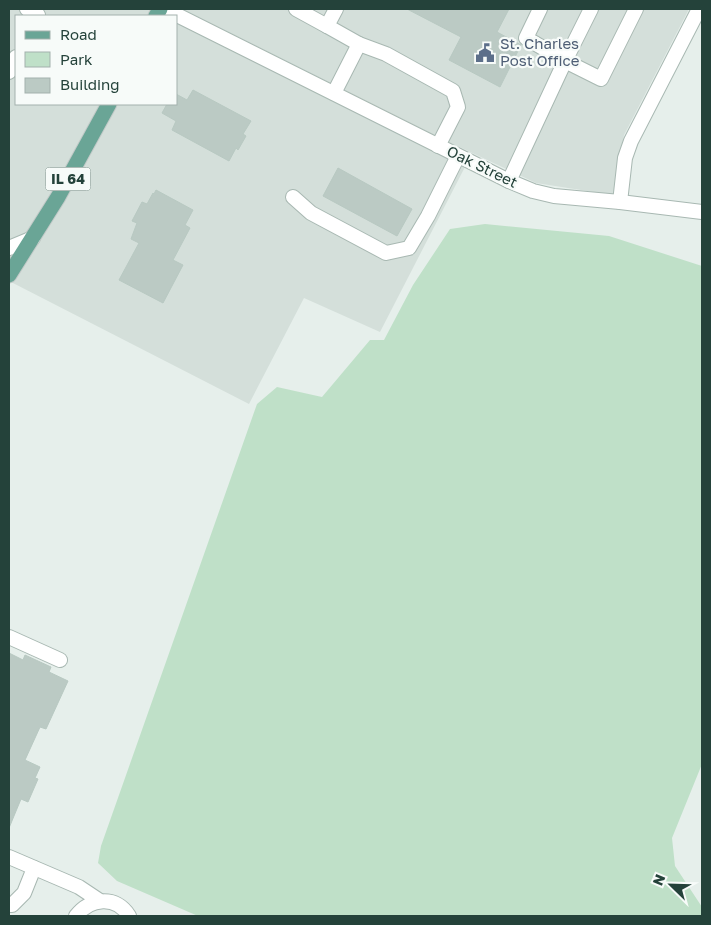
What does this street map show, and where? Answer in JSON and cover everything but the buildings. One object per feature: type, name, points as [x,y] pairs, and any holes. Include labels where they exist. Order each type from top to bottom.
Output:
[{"type":"main road","name":"IL 64","points":[[9,275],[58,196],[108,105]]},
{"type":"street","points":[[27,9],[38,15]]},
{"type":"street","name":"Oak Street","points":[[165,9],[177,15]]},
{"type":"street","points":[[296,9],[359,44],[386,54],[453,91],[458,107],[438,146]]},
{"type":"street","points":[[327,26],[336,9]]},
{"type":"street","points":[[540,9],[526,38],[602,79],[636,9]]},
{"type":"street","points":[[509,181],[591,9]]},
{"type":"street","points":[[620,202],[625,158],[631,141],[699,9]]},
{"type":"street","name":"Oak Street","points":[[178,15],[458,156],[533,191],[554,196],[702,212]]},
{"type":"street","points":[[334,93],[359,44]]},
{"type":"street","points":[[9,72],[15,59]]},
{"type":"street","points":[[293,197],[311,213],[386,253],[409,248],[428,216],[458,156]]},
{"type":"street","points":[[9,248],[33,238]]},
{"type":"street","points":[[9,637],[60,660]]},
{"type":"street","points":[[9,857],[79,887],[100,901]]},
{"type":"street","points":[[9,905],[12,905],[24,893],[34,868]]},
{"type":"street","points":[[76,916],[90,904],[100,901],[120,906],[129,916]]},
{"type":"shaded area","points":[[9,9],[149,9],[153,11],[151,15],[15,15],[15,105],[102,105],[47,206],[9,263]]},
{"type":"shaded area","points":[[183,9],[689,9],[624,135],[613,195],[536,183],[434,135]]},
{"type":"shaded area","points":[[178,23],[466,165],[380,332],[304,298],[249,404],[11,282],[93,148],[116,105],[178,105]]},
{"type":"green space","points":[[485,224],[609,236],[702,266],[702,764],[672,838],[675,866],[702,907],[702,916],[198,916],[117,881],[98,863],[101,846],[257,404],[277,387],[322,397],[370,340],[384,340],[413,285],[450,229]]},
{"type":"place","name":"St. Charles Post Office","points":[[485,53]]}]
